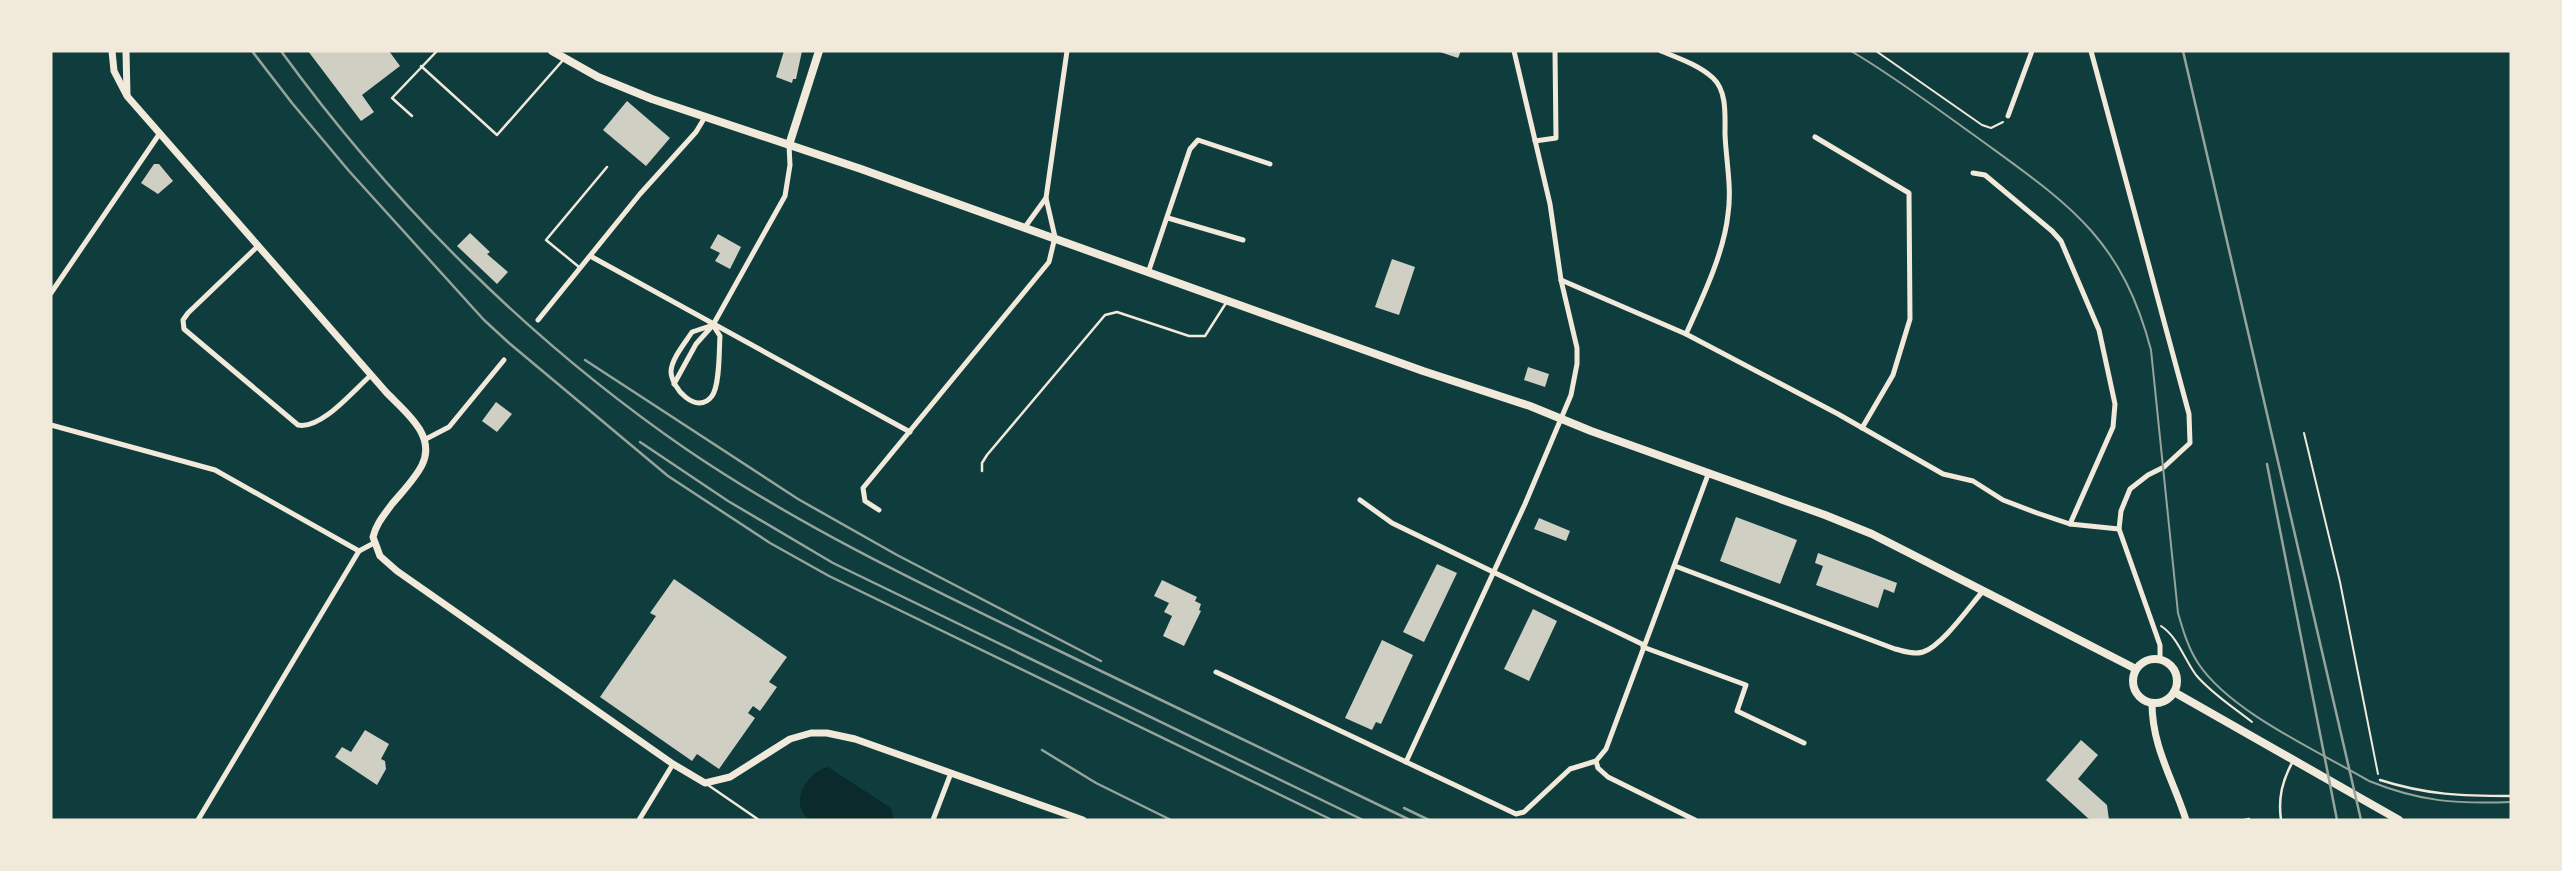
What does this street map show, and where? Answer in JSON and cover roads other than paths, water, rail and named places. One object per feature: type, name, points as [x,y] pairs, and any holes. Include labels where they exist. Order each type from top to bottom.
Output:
[{"type":"main road","points":[[552,51],[598,77],[705,117],[1055,237],[1147,273],[1561,418],[1872,534],[2136,669]]},
{"type":"main road","points":[[789,145],[818,51]]},
{"type":"main road","points":[[2160,659],[2172,666],[2177,679],[2174,692],[2165,701],[2152,703],[2139,696],[2133,683],[2136,669],[2146,660],[2160,659]]},
{"type":"main road","points":[[2174,692],[2399,820]]},
{"type":"street","points":[[112,51],[114,71],[127,96],[416,423],[424,440],[422,464],[378,523],[373,537],[380,556],[403,575],[673,764],[705,783],[730,777],[790,739],[811,733],[827,733],[855,739],[1083,820]]},
{"type":"street","points":[[126,51],[127,96]]},
{"type":"street","points":[[878,510],[864,501],[863,488],[1048,262],[1055,237],[1046,198],[1068,51]]},
{"type":"street","points":[[1406,762],[1494,575],[1572,395],[1577,364],[1577,348],[1561,281],[1550,204],[1514,51]]},
{"type":"street","points":[[1535,141],[1556,138],[1555,51]]},
{"type":"street","points":[[1661,51],[1713,78],[1721,90],[1725,114],[1728,217],[1703,295],[1686,334]]},
{"type":"street","points":[[2008,116],[2032,51]]},
{"type":"street","points":[[2091,51],[2189,414],[2190,443],[2164,467],[2130,489],[2121,511],[2119,529],[2160,645],[2160,659]]},
{"type":"street","points":[[538,320],[592,257],[640,194],[696,132],[705,117]]},
{"type":"street","points":[[51,293],[159,133]]},
{"type":"street","points":[[1815,137],[1909,193],[1910,319],[1893,376],[1862,428]]},
{"type":"street","points":[[1147,273],[1190,149],[1198,140],[1270,164]]},
{"type":"street","points":[[674,384],[696,344],[713,325],[785,196],[790,165],[789,145]]},
{"type":"street","points":[[1973,173],[1985,175],[2061,241],[2099,330],[2115,404],[2115,418],[2070,524]]},
{"type":"street","points":[[1024,227],[1046,198]]},
{"type":"street","points":[[1168,218],[1243,240]]},
{"type":"street","points":[[258,246],[188,313],[183,320],[184,329],[298,425],[306,427],[318,423],[371,375]]},
{"type":"street","points":[[592,257],[910,432]]},
{"type":"street","points":[[1561,281],[1686,334],[1943,474],[1973,481],[2003,500],[2070,524],[2119,529]]},
{"type":"street","points":[[713,325],[720,339],[715,388],[708,400],[697,402],[682,396],[674,384],[671,368],[692,332],[713,325]]},
{"type":"street","points":[[424,440],[449,427],[504,360]]},
{"type":"street","points":[[51,425],[215,470],[359,551]]},
{"type":"street","points":[[1216,672],[1516,814],[1531,807],[1570,769],[1602,757],[1709,472]]},
{"type":"street","points":[[1360,500],[1392,523],[1494,575],[1644,646],[1746,685],[1737,711],[1804,743]]},
{"type":"street","points":[[198,820],[359,551],[374,544]]},
{"type":"street","points":[[1675,566],[1895,649],[1912,653],[1925,652],[1939,640],[1983,591]]},
{"type":"street","points":[[2152,703],[2152,727],[2156,743],[2186,820]]},
{"type":"street","points":[[1596,761],[1598,768],[1608,777],[1695,820]]},
{"type":"street","points":[[639,820],[673,764]]},
{"type":"street","points":[[933,820],[951,773]]},
{"type":"lane","points":[[412,116],[392,99],[437,51]]},
{"type":"lane","points":[[421,66],[497,135],[564,59]]},
{"type":"lane","points":[[582,269],[546,240],[607,167]]},
{"type":"lane","points":[[982,471],[982,463],[987,455],[1105,315],[1117,312],[1189,336],[1205,336],[1227,301]]},
{"type":"lane","points":[[2281,820],[2280,796],[2293,761]]},
{"type":"lane","points":[[2380,780],[2407,789],[2446,796],[2511,796]]},
{"type":"lane","points":[[705,783],[759,820]]},
{"type":"water","points":[[828,767],[891,808],[892,820],[811,820],[800,807],[802,790],[813,775]]},
{"type":"tram line","points":[[1851,51],[1931,104],[2064,204],[2107,250],[2124,278],[2139,311],[2151,350],[2178,613],[2191,651],[2212,681],[2231,698],[2276,729],[2369,781],[2405,793],[2439,800],[2511,802]]},
{"type":"railway","points":[[252,51],[349,171],[484,320],[668,476],[770,543],[829,576],[1332,820]]},
{"type":"railway","points":[[281,51],[369,163],[467,267],[573,363],[686,449],[773,504],[908,577],[1410,820]]},
{"type":"railway","points":[[2183,51],[2361,820]]},
{"type":"railway","points":[[585,360],[798,499],[897,555],[1101,661]]},
{"type":"railway","points":[[640,442],[728,501],[833,563],[1363,820]]},
{"type":"railway","points":[[2267,464],[2337,820]]},
{"type":"railway","points":[[1042,750],[1096,783],[1171,820]]},
{"type":"railway","points":[[1404,808],[1429,820]]}]
